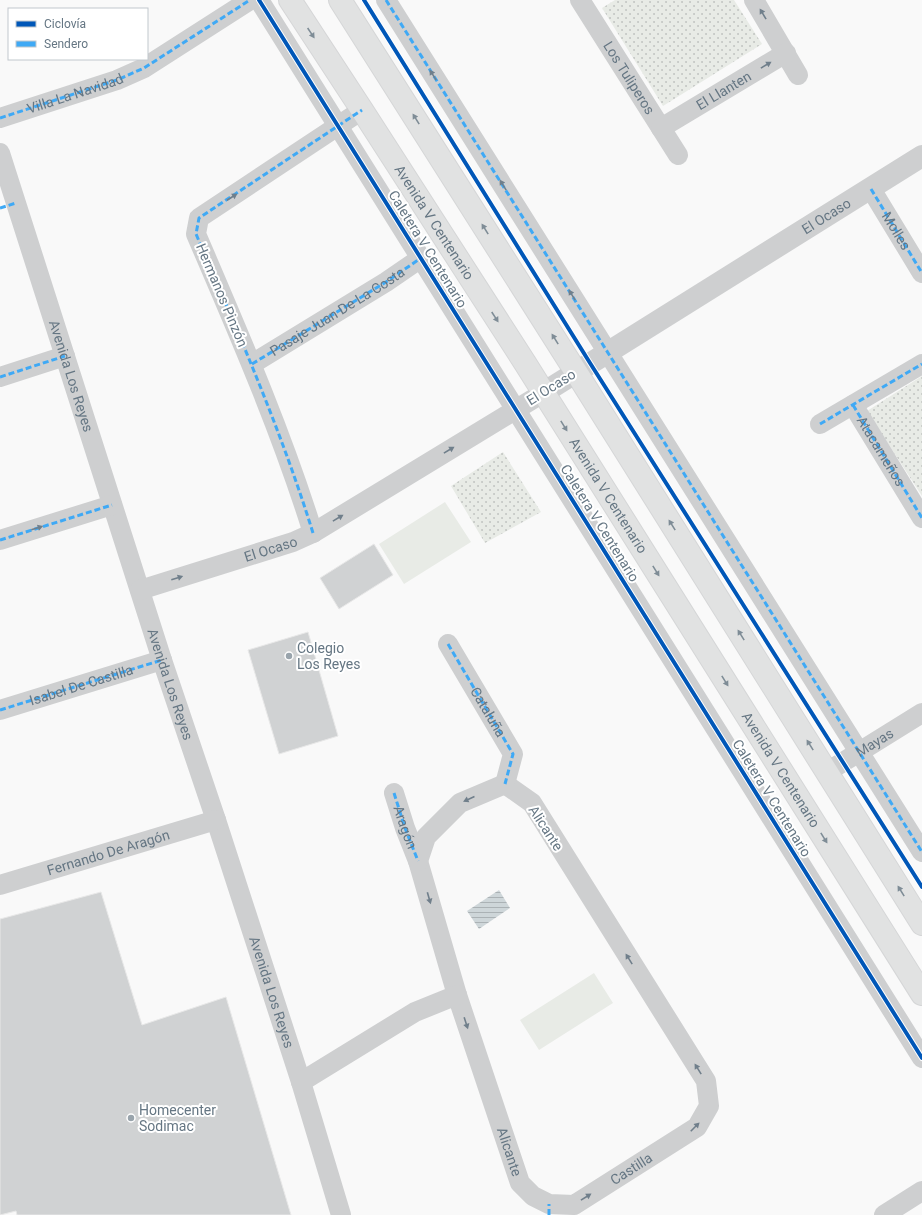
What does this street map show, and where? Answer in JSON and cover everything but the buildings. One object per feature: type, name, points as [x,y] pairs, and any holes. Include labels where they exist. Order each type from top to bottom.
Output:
[{"type":"main road","name":"Avenida V Centenario","points":[[290,0],[543,392],[922,994]]},
{"type":"main road","points":[[340,0],[576,372],[922,924]]},
{"type":"street","name":"Villa La Navidad","points":[[0,118],[117,80],[144,68],[250,0]]},
{"type":"street","name":"Caletera V Centenario","points":[[259,0],[922,1058]]},
{"type":"street","points":[[386,0],[922,852]]},
{"type":"street","points":[[754,0],[798,75]]},
{"type":"street","name":"Los Tuliperos","points":[[583,1],[678,155]]},
{"type":"street","name":"El Llanten","points":[[661,128],[786,53]]},
{"type":"street","name":"Hermanos Pinzón","points":[[313,533],[299,487],[252,364],[196,234],[199,218],[362,110]]},
{"type":"street","name":"Avenida Los Reyes","points":[[0,153],[8,205],[65,356],[162,660],[216,820],[301,1082],[341,1215]]},
{"type":"street","name":"El Ocaso","points":[[140,590],[293,542],[313,533],[576,372],[922,156]]},
{"type":"street","name":"Molles","points":[[871,189],[922,273]]},
{"type":"street","name":"Pasaje Juan De La Costa","points":[[252,364],[386,282],[421,258]]},
{"type":"street","points":[[0,377],[65,356]]},
{"type":"street","points":[[820,424],[922,364]]},
{"type":"street","name":"Atacameños","points":[[853,405],[921,516]]},
{"type":"street","points":[[0,540],[112,505]]},
{"type":"street","name":"Cataluña","points":[[448,644],[513,754],[505,784]]},
{"type":"street","name":"Isabel De Castilla","points":[[0,710],[162,660]]},
{"type":"street","name":"Mayas","points":[[827,772],[922,713]]},
{"type":"street","points":[[418,861],[426,837],[460,803],[505,784]]},
{"type":"street","name":"Alicante","points":[[505,784],[532,804],[706,1081],[709,1106]]},
{"type":"street","name":"Aragón","points":[[394,793],[405,828],[418,861]]},
{"type":"street","name":"Fernando De Aragón","points":[[0,885],[216,820]]},
{"type":"street","name":"Alicante","points":[[418,861],[457,995],[520,1183],[549,1210]]},
{"type":"street","points":[[301,1082],[415,1012],[457,995]]},
{"type":"street","name":"Castilla","points":[[549,1210],[574,1205],[697,1127],[709,1106]]},
{"type":"street","points":[[884,1215],[922,1191]]},
{"type":"shaded area","points":[[615,0],[734,0],[762,44],[663,106],[602,8]]},
{"type":"shaded area","points":[[922,376],[922,496],[867,411]]},
{"type":"shaded area","points":[[503,452],[541,512],[485,543],[451,486]]},
{"type":"shaded area","points":[[445,502],[471,542],[404,584],[379,544]]},
{"type":"shaded area","points":[[499,890],[510,908],[479,929],[467,911]]},
{"type":"shaded area","points":[[594,973],[613,1003],[539,1050],[520,1020]]},
{"type":"marked path","points":[[0,118],[117,80],[144,68],[250,0]]},
{"type":"marked path","points":[[386,0],[922,852]]},
{"type":"marked path","points":[[313,533],[301,495],[273,419],[196,234],[199,218],[362,110]]},
{"type":"marked path","points":[[871,189],[922,273]]},
{"type":"marked path","points":[[0,208],[16,203]]},
{"type":"marked path","points":[[252,364],[386,282],[421,258]]},
{"type":"marked path","points":[[0,377],[65,356]]},
{"type":"marked path","points":[[820,424],[922,364]]},
{"type":"marked path","points":[[853,405],[922,518]]},
{"type":"marked path","points":[[0,540],[112,505]]},
{"type":"marked path","points":[[448,644],[513,754],[505,784]]},
{"type":"marked path","points":[[0,710],[162,660]]},
{"type":"marked path","points":[[394,793],[405,828],[418,861]]},
{"type":"marked path","points":[[549,1204],[549,1215]]},
{"type":"cycle path","points":[[259,0],[922,1058]]},
{"type":"cycle path","points":[[364,0],[590,363],[922,887]]},
{"type":"place","name":"Colegio Los Reyes","points":[[289,656]]},
{"type":"place","name":"Homecenter Sodimac","points":[[131,1118]]}]
